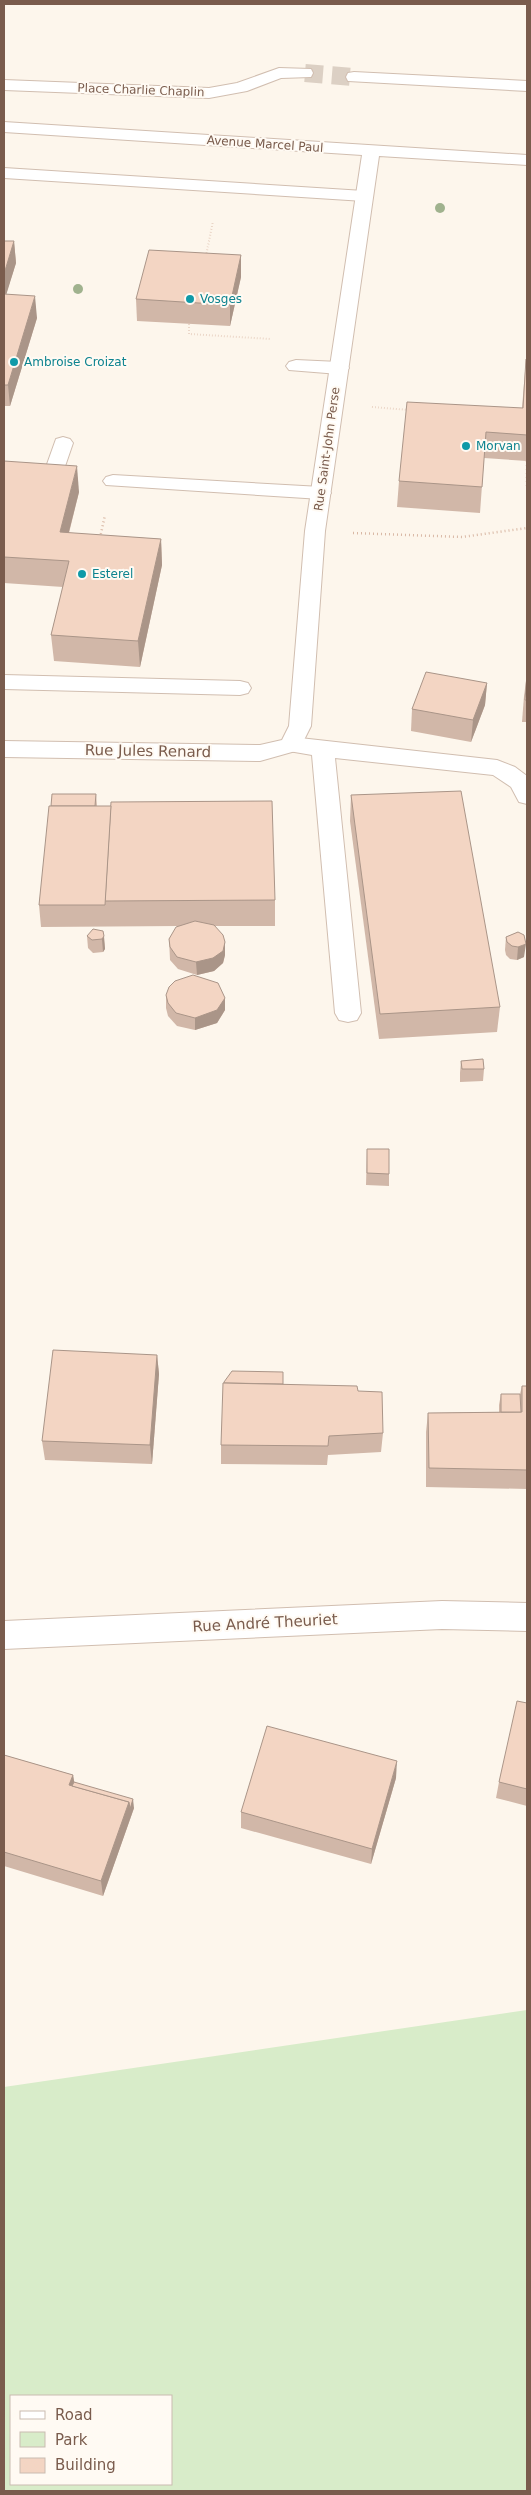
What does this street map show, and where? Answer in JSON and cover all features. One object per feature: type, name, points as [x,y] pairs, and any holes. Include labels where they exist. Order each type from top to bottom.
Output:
[{"type":"street","name":"Place Charlie Chaplin","points":[[4,85],[209,93],[241,87],[279,73],[305,73]]},
{"type":"street","points":[[354,77],[527,86]]},
{"type":"street","name":"Avenue Marcel Paul","points":[[4,126],[371,152],[527,160]]},
{"type":"street","name":"Rue Saint-John Perse","points":[[291,745],[300,726],[315,531],[371,152]]},
{"type":"street","points":[[4,173],[364,196]]},
{"type":"street","points":[[296,366],[339,368]]},
{"type":"street","points":[[4,471],[54,474],[63,443]]},
{"type":"street","points":[[113,481],[322,493]]},
{"type":"street","points":[[4,682],[240,688]]},
{"type":"street","points":[[291,745],[496,768],[516,777],[526,790],[527,796]]},
{"type":"street","name":"Rue Jules Renard","points":[[4,749],[260,753],[291,745]]},
{"type":"street","points":[[323,749],[348,1013]]},
{"type":"street","name":"Rue André Theuriet","points":[[4,1636],[442,1615],[527,1617]]},
{"type":"path","points":[[206,257],[219,187]]},
{"type":"path","points":[[189,324],[189,334],[275,339]]},
{"type":"path","points":[[333,403],[418,411]]},
{"type":"path","points":[[527,461],[527,488]]},
{"type":"path","points":[[100,538],[113,481]]},
{"type":"path","points":[[315,531],[443,539],[481,537],[527,528]]},
{"type":"green space","points":[[527,2010],[527,2491],[4,2491],[4,2087]]},
{"type":"building","points":[[4,241],[14,241],[4,274]]},
{"type":"building","points":[[149,250],[241,255],[230,305],[136,299]]},
{"type":"building","points":[[4,294],[35,296],[8,385],[4,385]]},
{"type":"building","points":[[526,359],[527,435],[486,432],[482,487],[399,481],[407,402],[523,408]]},
{"type":"building","name":"Esterel","points":[[4,461],[77,466],[60,532],[161,539],[138,641],[51,635],[69,561],[4,557]]},
{"type":"building","points":[[426,672],[487,683],[473,720],[412,709]]},
{"type":"building","points":[[527,674],[527,700],[525,700]]},
{"type":"building","points":[[461,791],[500,1007],[380,1014],[351,795]]},
{"type":"building","points":[[52,794],[96,794],[95,806],[51,806]]},
{"type":"building","points":[[272,801],[275,900],[105,901],[111,802]]},
{"type":"building","points":[[49,806],[111,806],[105,905],[39,905]]},
{"type":"building","points":[[195,921],[214,925],[223,935],[225,942],[223,951],[213,958],[196,962],[177,957],[170,947],[169,939],[176,927]]},
{"type":"building","points":[[93,929],[103,931],[104,936],[102,939],[92,940],[87,936]]},
{"type":"building","points":[[518,932],[524,935],[526,944],[518,947],[512,946],[507,942],[506,937]]},
{"type":"building","points":[[193,975],[218,983],[225,998],[217,1010],[195,1018],[176,1013],[168,1003],[166,995],[169,987],[175,981]]},
{"type":"building","points":[[483,1059],[484,1069],[462,1069],[461,1061]]},
{"type":"building","points":[[367,1149],[389,1149],[389,1174],[367,1173]]},
{"type":"building","points":[[53,1350],[157,1355],[150,1445],[42,1441]]},
{"type":"building","points":[[232,1371],[283,1372],[283,1384],[224,1383]]},
{"type":"building","points":[[223,1383],[357,1386],[358,1391],[382,1392],[383,1433],[329,1436],[328,1446],[221,1445]]},
{"type":"building","points":[[522,1386],[527,1386],[527,1470],[429,1468],[428,1413],[522,1412]]},
{"type":"building","points":[[501,1394],[520,1394],[521,1412],[501,1412]]},
{"type":"building","points":[[517,1701],[527,1703],[527,1789],[499,1782]]},
{"type":"building","points":[[267,1726],[397,1761],[372,1849],[241,1812]]},
{"type":"building","points":[[4,1755],[73,1775],[69,1785],[129,1802],[101,1881],[4,1852]]},
{"type":"building","points":[[74,1782],[133,1799],[130,1809],[129,1802],[72,1786]]},
{"type":"tunnel","points":[[305,73],[354,77]]},
{"type":"place","name":"Vosges","points":[[190,299]]},
{"type":"place","name":"Ambroise Croizat","points":[[14,362]]},
{"type":"place","name":"Morvan","points":[[466,446]]},
{"type":"place","name":"Esterel","points":[[82,574]]}]
